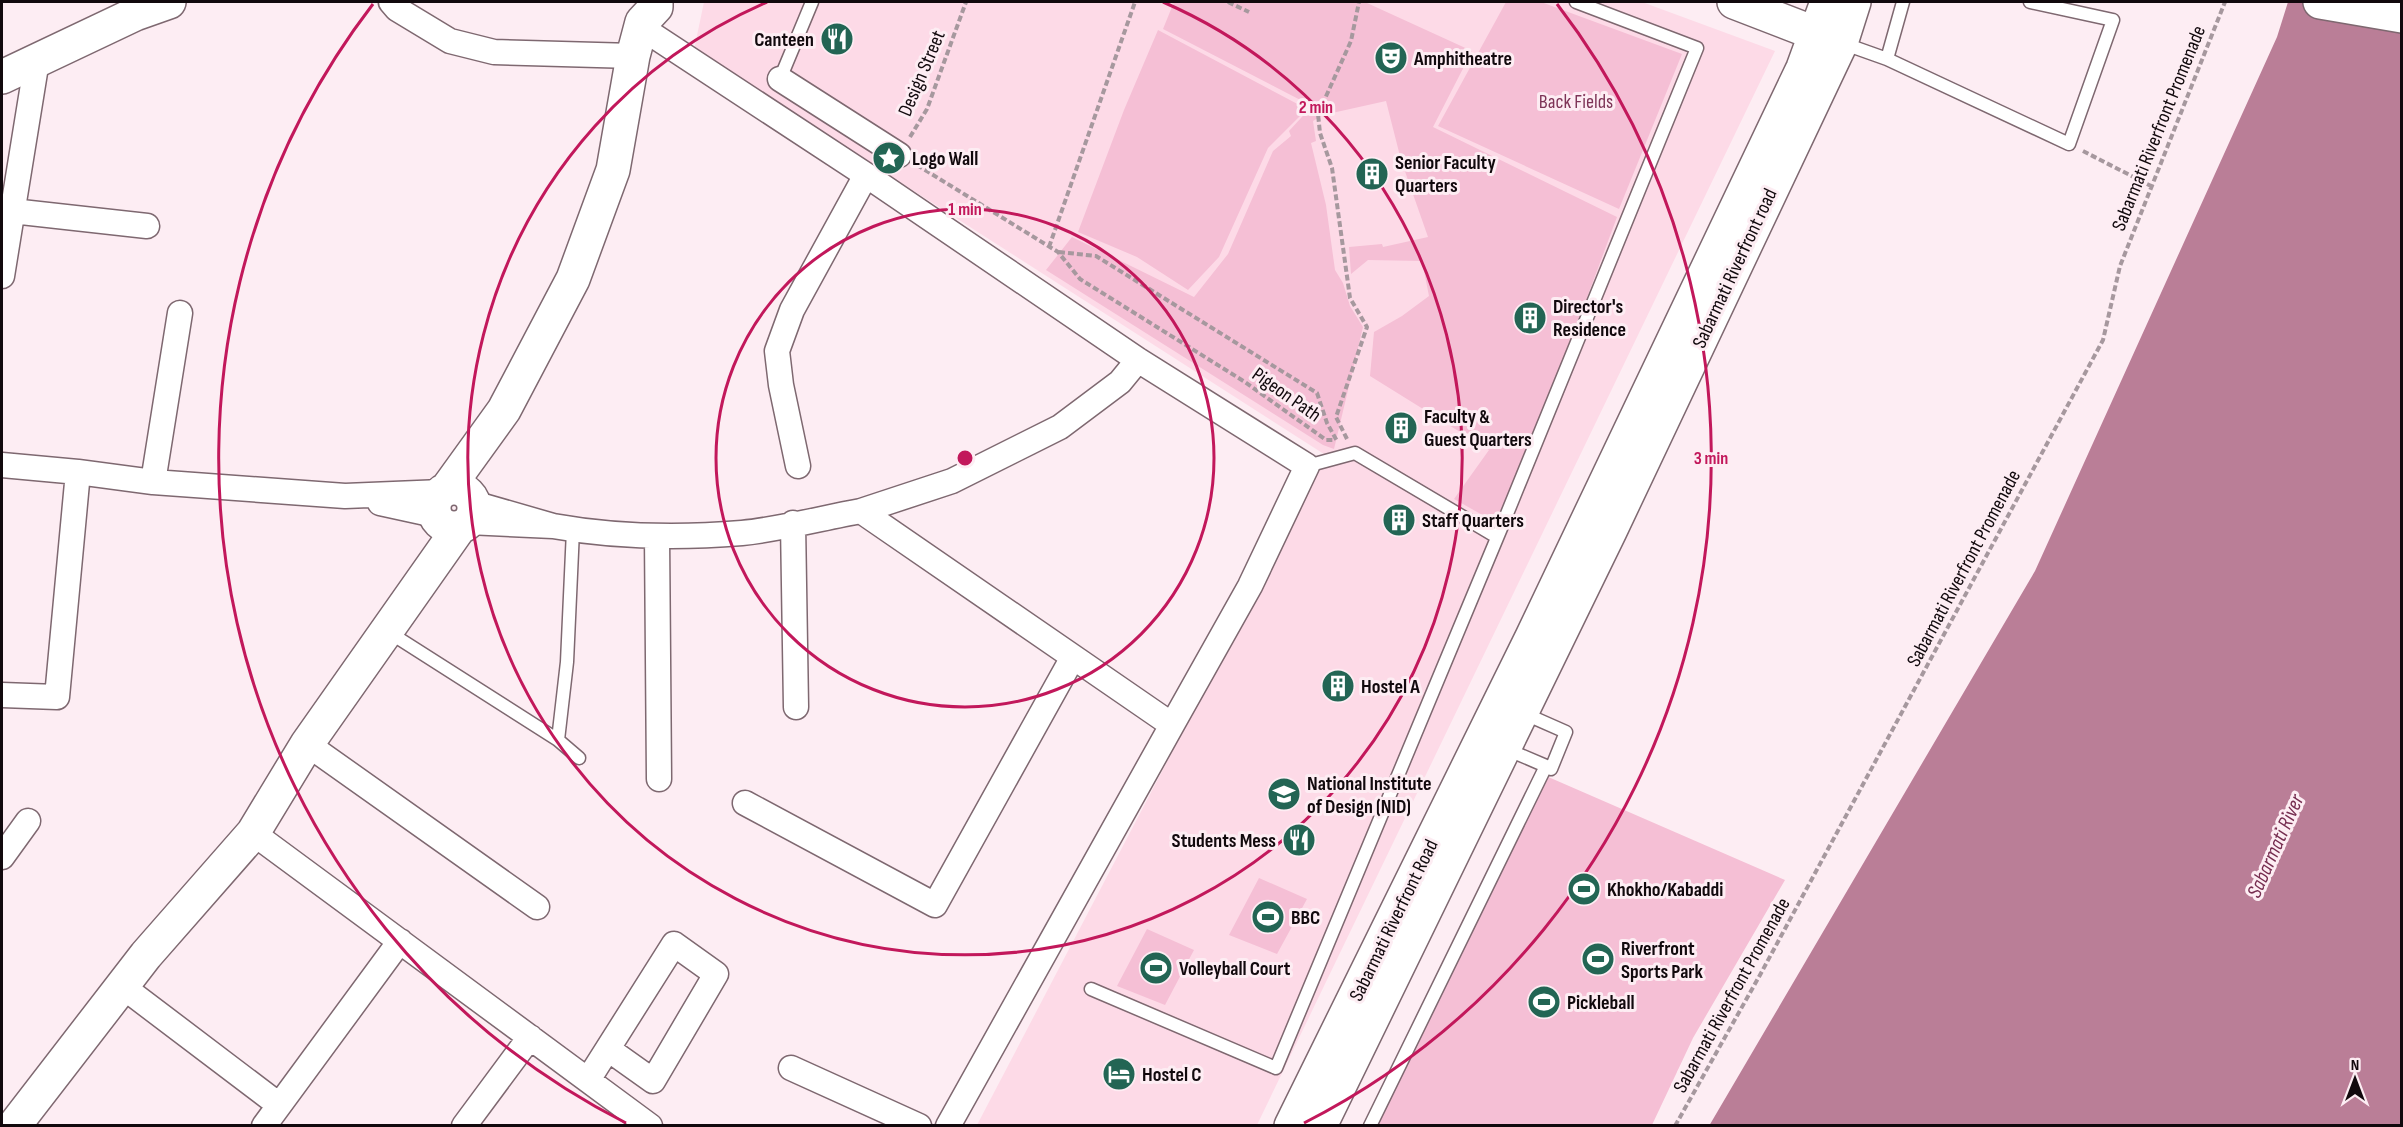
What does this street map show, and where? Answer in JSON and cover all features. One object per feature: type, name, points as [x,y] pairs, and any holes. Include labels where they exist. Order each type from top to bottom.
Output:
[{"type":"street","points":[[2,77],[135,14],[169,2]]},
{"type":"street","points":[[391,2],[397,9],[450,41],[494,52],[641,22],[1138,360],[1307,466],[1250,586],[948,1125]]},
{"type":"street","points":[[1734,2],[1828,39]]},
{"type":"street","name":"Sabarmati Riverfront road","points":[[1827,2],[1828,39]]},
{"type":"street","name":"Sabarmati Riverfront road","points":[[1599,526],[1828,39],[1854,2]]},
{"type":"street","points":[[2320,2],[2402,16]]},
{"type":"street","points":[[14,1125],[146,955],[253,833],[307,744],[392,621],[454,508],[573,279],[613,170],[641,22]]},
{"type":"street","points":[[2,276],[37,60]]},
{"type":"street","points":[[780,79],[899,155]]},
{"type":"street","points":[[798,466],[781,385],[777,351],[792,309],[866,175]]},
{"type":"street","points":[[12,211],[147,226]]},
{"type":"street","points":[[153,482],[180,313]]},
{"type":"street","points":[[2,465],[153,482],[345,496],[454,508],[563,528],[657,536],[743,532],[861,511],[952,481],[1060,427],[1120,382],[1138,360]]},
{"type":"street","points":[[2,694],[57,697],[78,472]]},
{"type":"street","points":[[861,511],[1172,725]]},
{"type":"street","points":[[793,523],[796,707]]},
{"type":"street","name":"Sabarmati Riverfront Road","points":[[1320,1125],[1521,712],[1599,526]]},
{"type":"street","name":"Sabarmati Riverfront Road","points":[[1291,1125],[1599,526]]},
{"type":"street","points":[[657,536],[659,779]]},
{"type":"street","points":[[745,803],[935,905],[1073,657]]},
{"type":"street","points":[[307,744],[537,907]]},
{"type":"street","points":[[2,856],[28,821]]},
{"type":"street","points":[[253,833],[588,1080],[619,1117],[650,1125]]},
{"type":"street","points":[[264,1125],[400,941]]},
{"type":"street","points":[[588,1080],[674,944],[716,974],[653,1081],[608,1049]]},
{"type":"street","points":[[123,986],[279,1106]]},
{"type":"street","points":[[464,1125],[530,1037]]},
{"type":"street","points":[[790,1068],[919,1125]]},
{"type":"lane","points":[[780,79],[812,2]]},
{"type":"lane","points":[[1091,989],[1276,1068],[1697,48],[1576,2]]},
{"type":"lane","points":[[1887,59],[1903,2]]},
{"type":"lane","points":[[1828,39],[1887,59],[2069,144],[2113,20],[2030,2]]},
{"type":"lane","points":[[1307,466],[1355,453],[1497,537]]},
{"type":"lane","points":[[558,740],[567,662],[563,528]]},
{"type":"lane","points":[[392,621],[558,740],[579,758]]},
{"type":"lane","points":[[1503,748],[1551,769],[1566,732],[1521,712]]},
{"type":"lane","points":[[1370,1125],[1546,766]]},
{"type":"path","name":"Design Street","points":[[899,155],[927,108],[966,2]]},
{"type":"path","points":[[1049,246],[1135,2]]},
{"type":"path","points":[[1228,2],[1249,12]]},
{"type":"path","points":[[1348,449],[1347,440],[1336,417],[1367,327],[1350,298],[1332,168],[1320,133],[1318,114],[1351,41],[1359,2]]},
{"type":"path","name":"Sabarmati Riverfront Promenade","points":[[1675,1125],[1760,975],[2103,340],[2120,266],[2225,2]]},
{"type":"path","points":[[2069,144],[2151,186]]},
{"type":"path","name":"Pigeon Path","points":[[899,155],[1049,246],[1058,252],[1080,279],[1245,382],[1326,440],[1335,440],[1317,393],[1096,256],[1058,252]]},
{"type":"shaded area","name":"National Institute of Design (NID)","points":[[704,2],[1642,2],[1775,51],[1257,1125],[977,1125],[1327,456],[694,50]]},
{"type":"green space","points":[[1174,2],[1367,2],[1472,51],[1433,127],[1617,217],[1502,526],[1454,499],[1489,450],[1370,376],[1374,332],[1402,316],[1429,296],[1422,261],[1368,260],[1351,274],[1349,247],[1382,244],[1383,247],[1428,237],[1401,160],[1386,101],[1323,115],[1313,121],[1316,141],[1311,143],[1326,205],[1335,270],[1343,283],[1350,306],[1363,327],[1334,449],[1323,445],[1046,270],[1072,237],[1194,297],[1228,254],[1273,151],[1291,136],[1289,131],[1312,106],[1163,29]]},
{"type":"green space","name":"Back Fields","points":[[1506,2],[1541,2],[1682,54],[1619,209],[1438,126]]},
{"type":"green space","points":[[1158,30],[1307,109],[1268,148],[1219,257],[1188,290],[1137,257],[1078,232],[1124,110]]},
{"type":"green space","name":"Riverfront Sports Park","points":[[1546,776],[1785,880],[1693,1038],[1652,1125],[1376,1126]]},
{"type":"green space","name":"BBC","points":[[1259,878],[1307,899],[1277,954],[1229,935]]},
{"type":"green space","name":"Volleyball Court","points":[[1147,929],[1194,950],[1165,1005],[1117,986]]},
{"type":"water","name":"Sabarmati River","points":[[2288,2],[2401,2],[2401,1125],[1709,1126],[2035,571],[2277,37]]},
{"type":"place","name":"Canteen","points":[[837,39]]},
{"type":"place","name":"Amphitheatre","points":[[1391,58]]},
{"type":"place","name":"Logo Wall","points":[[889,158]]},
{"type":"place","name":"Senior Faculty Quarters","points":[[1372,174]]},
{"type":"place","name":"Director's Residence","points":[[1530,318]]},
{"type":"place","name":"Faculty & Guest Quarters","points":[[1401,428]]},
{"type":"place","name":"Staff Quarters","points":[[1399,520]]},
{"type":"place","name":"Hostel A","points":[[1338,686]]},
{"type":"place","name":"National Institute of Design (NID)","points":[[1284,794]]},
{"type":"place","name":"Students Mess","points":[[1299,840]]},
{"type":"place","name":"Khokho/Kabaddi","points":[[1584,889]]},
{"type":"place","name":"BBC","points":[[1268,917]]},
{"type":"place","name":"Riverfront Sports Park","points":[[1598,959]]},
{"type":"place","name":"Volleyball Court","points":[[1156,968]]},
{"type":"place","name":"Pickleball","points":[[1544,1002]]},
{"type":"place","name":"Hostel C","points":[[1119,1074]]}]
